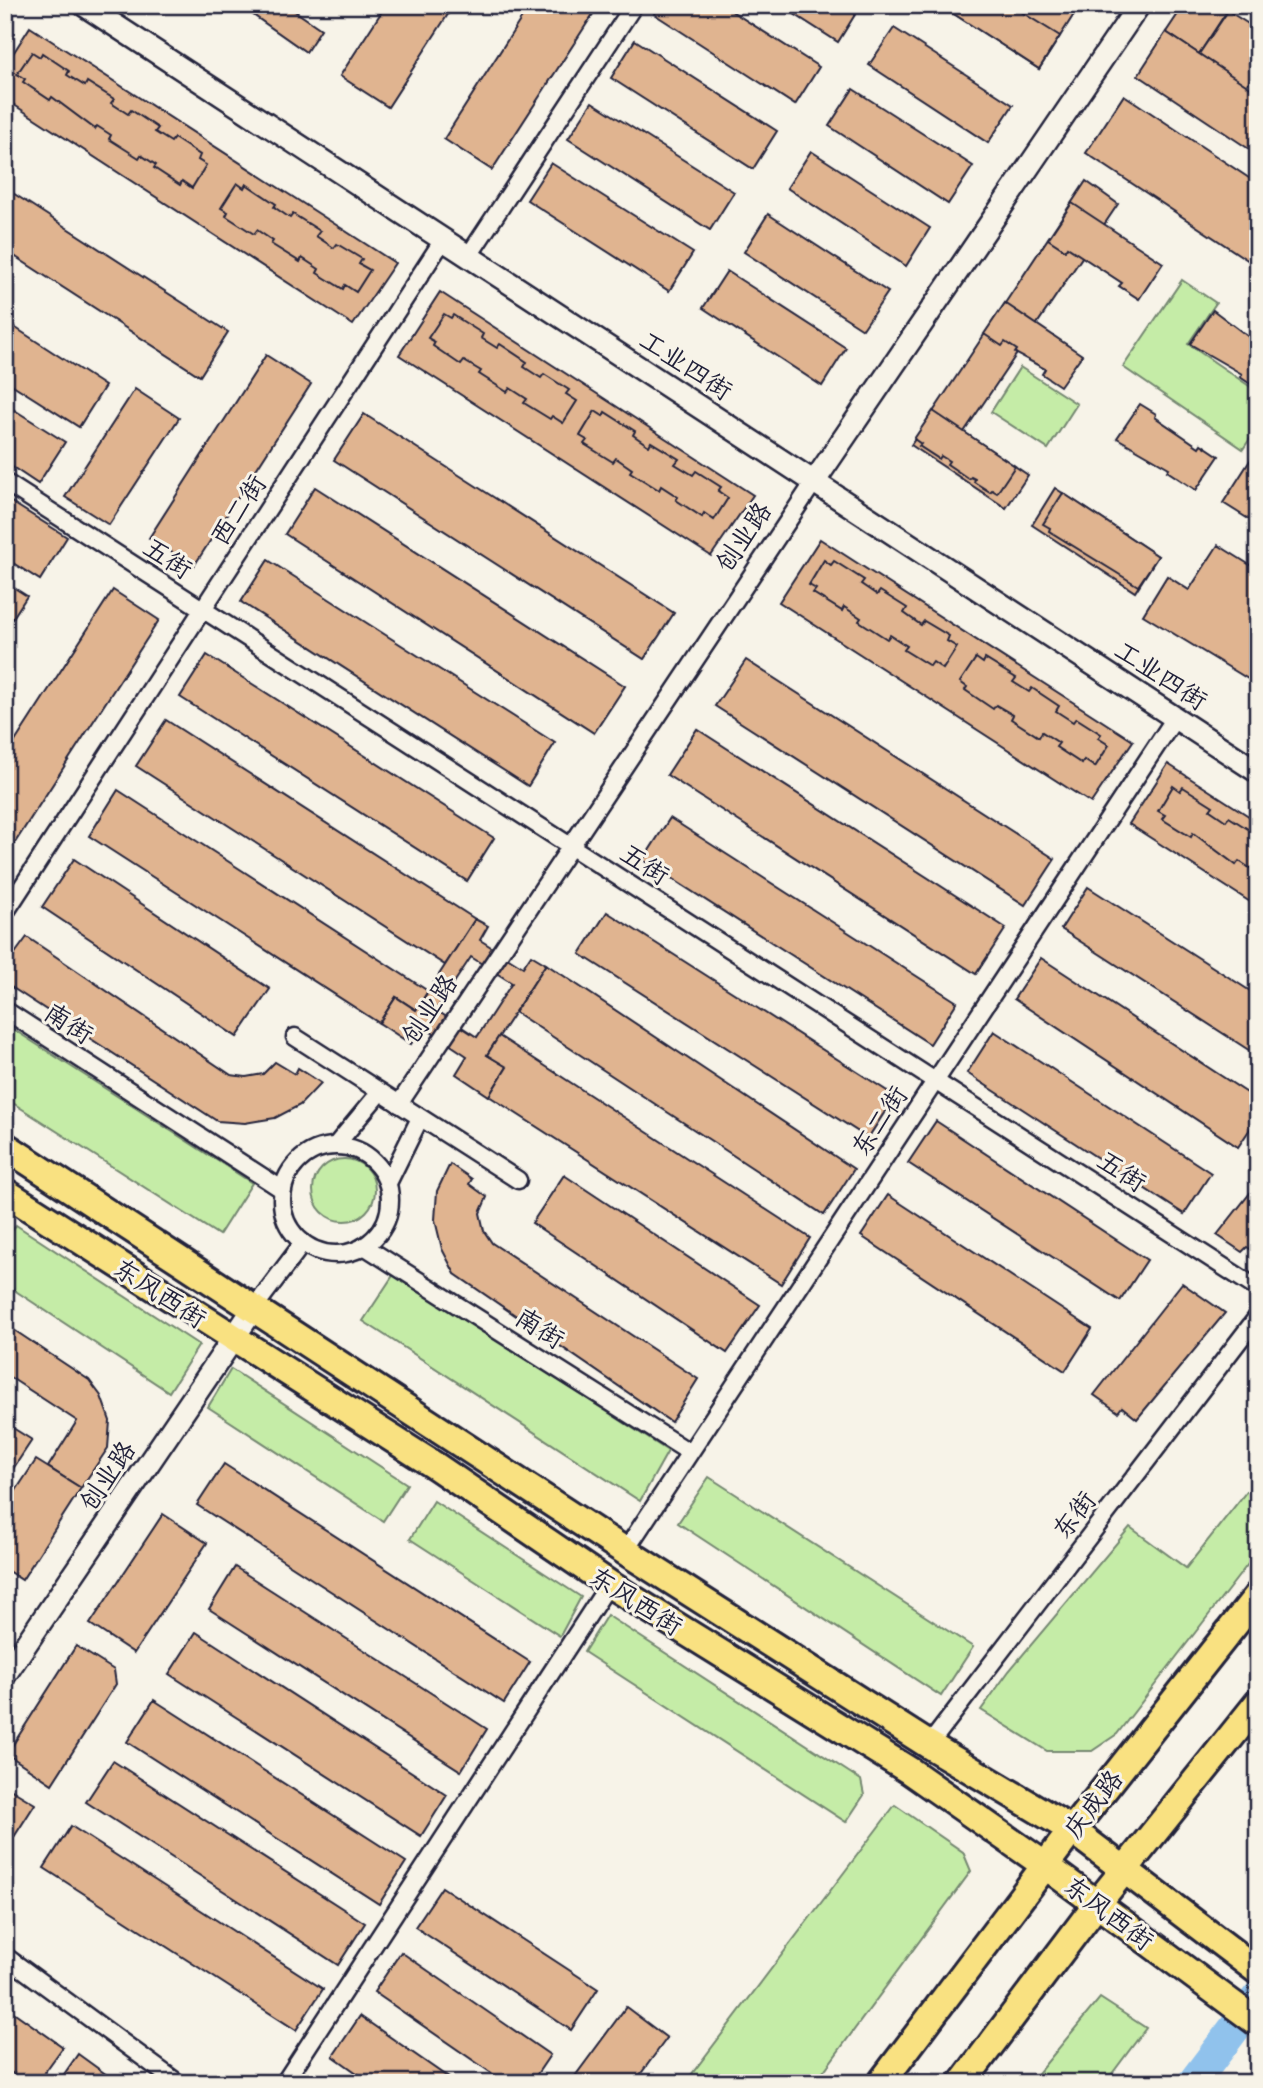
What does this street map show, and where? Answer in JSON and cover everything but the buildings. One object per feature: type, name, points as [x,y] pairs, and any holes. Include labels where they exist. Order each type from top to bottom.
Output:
[{"type":"main road","name":"东风西街","points":[[5,1146],[625,1551],[929,1745],[1072,1830],[1258,1970]]},
{"type":"main road","name":"东风西街","points":[[5,1192],[437,1467],[609,1584],[910,1771],[1046,1866],[1258,2023]]},
{"type":"main road","name":"庆成路","points":[[881,2083],[1072,1830],[1258,1595]]},
{"type":"main road","points":[[962,2083],[1096,1905],[1258,1703]]},
{"type":"street","name":"工业四街","points":[[84,5],[1258,772]]},
{"type":"street","points":[[468,257],[634,5]]},
{"type":"street","name":"创业路","points":[[400,1104],[814,482],[1139,5]]},
{"type":"street","name":"西二街","points":[[5,913],[443,240]]},
{"type":"street","name":"五街","points":[[5,482],[1258,1289]]},
{"type":"street","name":"东二街","points":[[625,1551],[1175,718]]},
{"type":"street","name":"南街","points":[[5,1010],[283,1190]]},
{"type":"street","points":[[295,1037],[518,1180]]},
{"type":"street","points":[[336,1145],[380,1092]]},
{"type":"street","points":[[388,1183],[420,1118]]},
{"type":"street","points":[[336,1145],[354,1148],[371,1157],[388,1183],[391,1208],[385,1226],[364,1246],[338,1254],[320,1252],[303,1243],[290,1229],[284,1214],[283,1190],[293,1166],[304,1155],[320,1147],[336,1145]]},
{"type":"street","points":[[254,1308],[303,1243]]},
{"type":"street","name":"南街","points":[[364,1246],[688,1452]]},
{"type":"street","name":"创业路","points":[[5,1675],[254,1308]]},
{"type":"street","name":"东街","points":[[929,1745],[1258,1316]]},
{"type":"street","points":[[284,2083],[609,1584]]},
{"type":"street","points":[[5,1956],[178,2083]]},
{"type":"green space","points":[[1182,280],[1216,303],[1188,344],[1258,392],[1258,427],[1243,449],[1123,367]]},
{"type":"green space","points":[[1020,367],[1077,404],[1048,449],[991,412]]},
{"type":"green space","points":[[5,1024],[252,1183],[219,1235],[5,1098]]},
{"type":"green space","points":[[344,1159],[356,1161],[366,1168],[373,1178],[373,1202],[366,1212],[356,1219],[344,1221],[332,1219],[322,1212],[315,1202],[313,1190],[315,1178],[322,1168],[332,1161]]},
{"type":"green space","points":[[16,1225],[199,1345],[169,1392],[5,1284],[5,1242]]},
{"type":"green space","points":[[394,1274],[668,1451],[640,1501],[363,1321]]},
{"type":"green space","points":[[231,1369],[407,1484],[383,1521],[208,1407]]},
{"type":"green space","points":[[709,1477],[973,1647],[941,1696],[678,1523]]},
{"type":"green space","points":[[1258,1477],[1258,1551],[1117,1734],[1092,1751],[1047,1751],[981,1710],[1009,1671],[1130,1527],[1186,1568]]},
{"type":"green space","points":[[434,1501],[581,1597],[560,1636],[410,1539]]},
{"type":"green space","points":[[607,1615],[861,1780],[864,1795],[846,1822],[584,1652]]},
{"type":"green space","points":[[895,1805],[963,1852],[971,1871],[815,2083],[685,2083]]},
{"type":"green space","points":[[1100,1998],[1146,2028],[1105,2083],[1030,2083]]},
{"type":"waterway","points":[[1193,2083],[1258,1997]]}]
